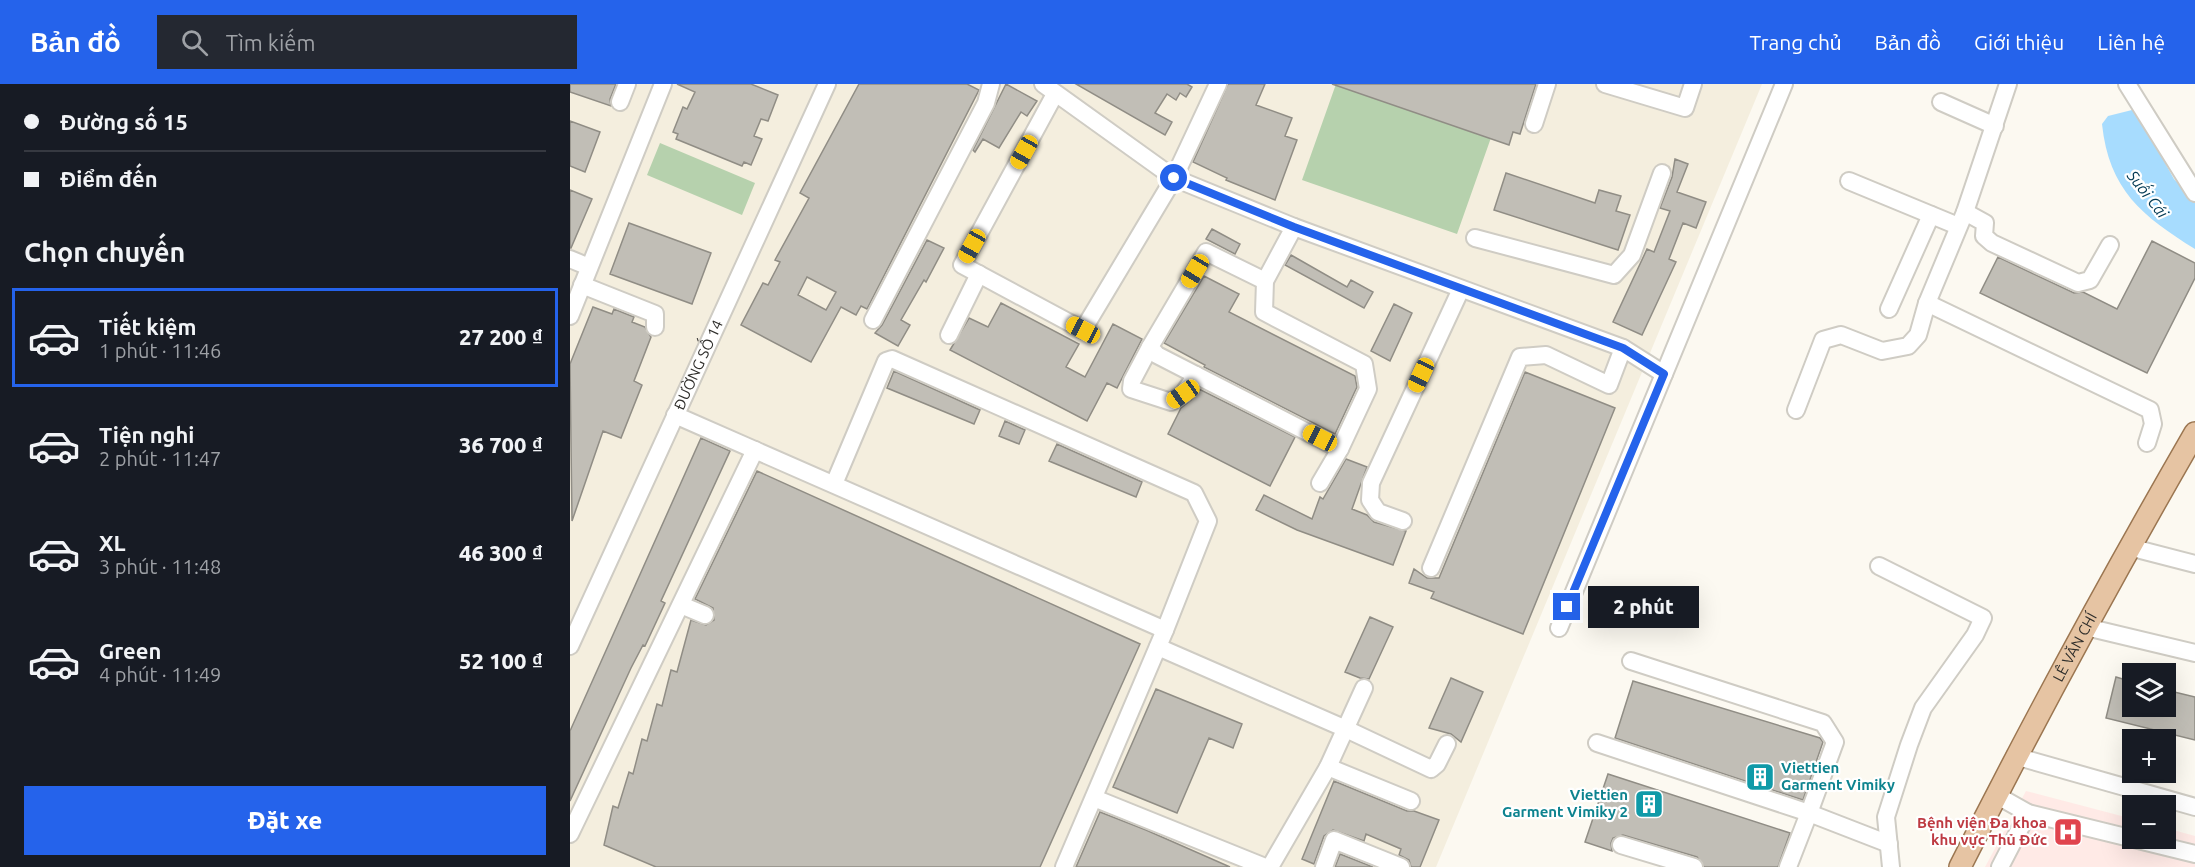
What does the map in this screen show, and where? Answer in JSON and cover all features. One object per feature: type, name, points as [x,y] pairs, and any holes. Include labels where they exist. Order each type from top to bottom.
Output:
[{"type":"main road","name":"LÊ VĂN CHÍ","points":[[1960,867],[2015,756],[2129,547],[2195,433]]},
{"type":"street","points":[[620,102],[627,84]]},
{"type":"street","points":[[570,316],[663,84]]},
{"type":"street","name":"ĐƯỜNG SỐ 14","points":[[570,646],[827,84]]},
{"type":"street","points":[[873,320],[986,103],[991,84]]},
{"type":"street","points":[[1218,84],[1174,178],[1083,330],[962,265],[1049,89],[1174,178],[1294,227],[1623,348],[1664,374]]},
{"type":"street","points":[[1534,124],[1547,84]]},
{"type":"street","points":[[1605,84],[1685,108],[1693,84]]},
{"type":"street","points":[[1559,628],[1784,84]]},
{"type":"street","points":[[1796,410],[1823,340],[1840,335],[1882,351],[1908,346],[1918,334],[1927,303],[1961,219],[2008,84]]},
{"type":"street","points":[[2127,84],[2195,193]]},
{"type":"street","points":[[1941,102],[1995,126]]},
{"type":"street","points":[[1475,238],[1614,275],[1632,255],[1662,173]]},
{"type":"street","points":[[1849,182],[1930,215],[1985,223],[1984,236],[1992,243],[2078,283],[2090,280],[2110,244]]},
{"type":"street","points":[[1889,309],[1930,215]]},
{"type":"street","points":[[1294,227],[1265,281],[1264,312],[1364,364],[1368,389],[1340,449],[1320,483]]},
{"type":"street","points":[[1196,375],[1183,394],[1171,402],[1131,389],[1132,381],[1150,346],[1206,252],[1265,281]]},
{"type":"street","points":[[570,259],[589,267]]},
{"type":"street","points":[[950,335],[979,274]]},
{"type":"street","points":[[582,285],[655,314],[655,327]]},
{"type":"street","points":[[1403,521],[1378,512],[1370,500],[1371,483],[1461,289]]},
{"type":"street","points":[[1927,303],[2151,410],[2153,424],[2147,443]]},
{"type":"street","points":[[1150,346],[1157,355],[1340,449]]},
{"type":"street","points":[[1431,568],[1520,357],[1546,355],[1609,385],[1623,348]]},
{"type":"street","points":[[834,484],[886,361],[892,359],[1194,493],[1208,521],[1158,647],[1065,867]]},
{"type":"street","points":[[675,415],[1165,630]]},
{"type":"street","points":[[570,834],[755,450]]},
{"type":"street","points":[[2129,547],[2195,564]]},
{"type":"street","points":[[1879,566],[1983,618],[1975,635],[1923,708],[1886,817],[1891,867]]},
{"type":"street","points":[[681,605],[705,615]]},
{"type":"street","points":[[2086,627],[2195,653]]},
{"type":"street","points":[[1158,647],[1346,729],[1431,769],[1437,764],[1447,744]]},
{"type":"street","points":[[1631,661],[1823,723],[1835,742],[1788,867]]},
{"type":"street","points":[[1270,867],[1328,767],[1364,688]]},
{"type":"street","points":[[1597,743],[1809,813],[1889,844]]},
{"type":"street","points":[[2015,756],[2195,807]]},
{"type":"street","points":[[1328,767],[1411,801]]},
{"type":"street","points":[[1996,795],[2028,813],[2194,859]]},
{"type":"street","points":[[1094,798],[1265,867]]},
{"type":"street","points":[[2000,867],[2028,813]]},
{"type":"street","points":[[1324,867],[1334,840],[1401,867]]},
{"type":"street","points":[[1621,845],[1694,867]]},
{"type":"shaded area","points":[[570,84],[1762,84],[1436,867],[570,867]]},
{"type":"shaded area","name":"Bệnh viện Đa khoa khu vực Thủ Đức","points":[[2026,791],[2122,816],[2122,849],[2176,849],[2176,831],[2195,836],[2195,867],[1985,867]]},
{"type":"green space","points":[[1336,84],[1493,132],[1457,234],[1302,180]]},
{"type":"green space","points":[[660,143],[755,183],[742,215],[647,175]]},
{"type":"water","name":"Suối Cái","points":[[2136,111],[2174,179],[2195,201],[2195,249],[2144,212],[2131,199],[2112,167],[2102,124],[2108,116]]},
{"type":"building","points":[[570,84],[616,84],[610,99],[611,106],[570,92]]},
{"type":"building","points":[[677,84],[751,84],[778,95],[768,121],[761,119],[754,136],[762,139],[751,165],[744,162],[742,166],[676,139],[678,134],[673,132],[683,107],[687,109],[695,92]]},
{"type":"building","points":[[859,84],[967,84],[979,90],[867,309],[861,306],[856,315],[841,307],[811,362],[741,325],[763,283],[768,285],[780,262],[775,260],[809,198],[800,193]],"holes":[[[807,277],[836,292],[826,310],[798,295]]]},
{"type":"building","points":[[1006,84],[1037,101],[1027,116],[1021,112],[999,148],[983,139],[975,152],[973,150]]},
{"type":"building","points":[[1076,84],[1187,84],[1192,87],[1186,97],[1180,93],[1176,100],[1167,94],[1155,113],[1172,122],[1165,135]]},
{"type":"building","points":[[1228,84],[1265,84],[1256,105],[1292,118],[1285,136],[1297,140],[1275,200],[1226,180],[1227,178],[1193,162]]},
{"type":"building","points":[[1332,84],[1536,84],[1520,134],[1513,132],[1509,145]]},
{"type":"building","points":[[570,121],[600,132],[585,172],[570,166]]},
{"type":"building","points":[[1675,159],[1688,164],[1677,192],[1706,202],[1696,228],[1683,223],[1669,259],[1676,262],[1642,335],[1613,322],[1647,249],[1654,252],[1670,211],[1660,208],[1672,177]]},
{"type":"building","points":[[1506,173],[1595,203],[1599,190],[1621,196],[1616,211],[1630,215],[1618,250],[1494,210]]},
{"type":"building","points":[[570,190],[592,199],[571,248],[570,248]]},
{"type":"building","points":[[629,223],[711,253],[692,304],[610,274]]},
{"type":"building","points":[[1212,229],[1240,244],[1235,254],[1206,239]]},
{"type":"building","points":[[927,240],[944,248],[926,282],[924,280],[901,320],[910,325],[898,346],[875,333],[882,325]]},
{"type":"building","points":[[2152,241],[2195,263],[2195,278],[2147,373],[1980,293],[1998,257],[2074,293],[2083,292],[2117,309]]},
{"type":"building","points":[[1291,255],[1347,287],[1351,280],[1373,292],[1364,308],[1285,265]]},
{"type":"building","points":[[1204,276],[1239,294],[1229,312],[1355,376],[1357,387],[1335,434],[1204,367],[1205,365],[1164,343]]},
{"type":"building","points":[[1001,303],[1079,344],[1066,367],[1085,377],[1113,324],[1142,339],[1117,388],[1107,383],[1087,421],[950,350],[969,318],[988,327]]},
{"type":"building","points":[[1394,304],[1412,313],[1390,361],[1371,351]]},
{"type":"building","points":[[593,307],[612,314],[614,309],[634,317],[632,322],[645,327],[651,337],[634,381],[642,385],[621,438],[603,431],[572,521],[570,364]]},
{"type":"building","points":[[894,371],[980,410],[974,424],[887,388]]},
{"type":"building","points":[[1525,372],[1615,408],[1523,634],[1431,598],[1434,592],[1409,583],[1414,569],[1427,578],[1439,578]]},
{"type":"building","points":[[1199,389],[1295,437],[1270,486],[1168,434],[1181,408]]},
{"type":"building","points":[[1005,421],[1025,430],[1019,444],[999,436]]},
{"type":"building","points":[[701,438],[730,451],[661,601],[665,603],[645,646],[643,645],[631,668],[570,801],[570,731]]},
{"type":"building","points":[[1057,444],[1142,482],[1136,497],[1049,461]]},
{"type":"building","points":[[1346,459],[1367,467],[1352,509],[1367,515],[1374,522],[1406,531],[1393,565],[1297,530],[1256,510],[1264,495],[1312,519],[1320,497],[1323,499]]},
{"type":"building","points":[[757,471],[1140,644],[1040,867],[656,867],[604,845],[613,806],[618,808],[629,772],[633,774],[642,739],[647,741],[657,704],[662,706],[671,670],[677,672],[691,620],[706,625],[714,620],[713,608],[695,599]]},
{"type":"building","points":[[1370,617],[1393,627],[1369,679],[1345,672]]},
{"type":"building","points":[[2116,677],[2122,679],[2122,717],[2176,717],[2176,692],[2195,697],[2195,740],[2176,735],[2176,729],[2150,729],[2106,718]]},
{"type":"building","points":[[1451,678],[1483,692],[1461,742],[1451,734],[1429,728]]},
{"type":"building","name":"Viettien Garment Vimiky","points":[[1633,681],[1820,738],[1823,742],[1803,800],[1615,738]]},
{"type":"building","points":[[1156,689],[1242,724],[1233,748],[1209,738],[1177,813],[1113,787]]},
{"type":"building","name":"Viettien Garment Vimiky 2","points":[[1608,774],[1790,833],[1778,867],[1704,867],[1697,857],[1623,835],[1613,838],[1612,851],[1585,842]]},
{"type":"building","points":[[1334,781],[1407,811],[1414,811],[1439,820],[1420,867],[1411,867],[1409,860],[1399,855],[1401,849],[1366,834],[1364,841],[1333,830],[1324,836],[1314,864],[1302,859]]},
{"type":"building","points":[[1100,812],[1146,830],[1230,867],[1076,867]]},
{"type":"building","points":[[1340,854],[1373,867],[1335,867]]},
{"type":"place","name":"Viettien Garment Vimiky","points":[[1760,777]]},
{"type":"place","name":"Viettien Garment Vimiky 2","points":[[1649,804]]},
{"type":"place","name":"Bệnh viện Đa khoa khu vực Thủ Đức","points":[[2068,832]]},
{"type":"route","points":[[1174,178],[1294,227],[1623,348],[1664,374],[1567,607]]}]
